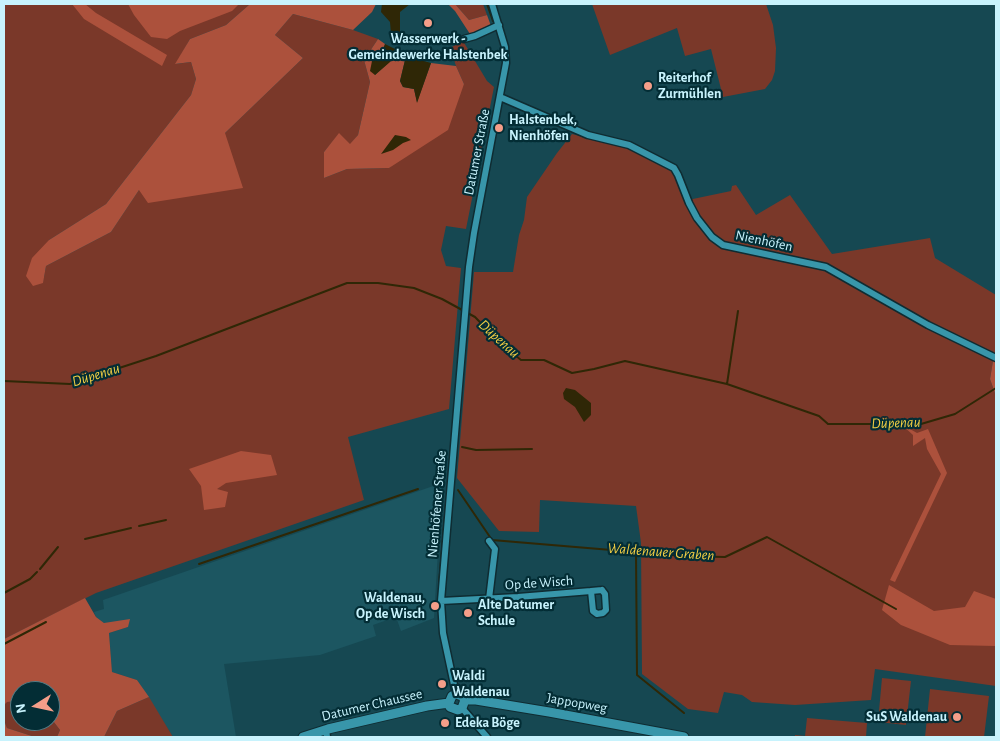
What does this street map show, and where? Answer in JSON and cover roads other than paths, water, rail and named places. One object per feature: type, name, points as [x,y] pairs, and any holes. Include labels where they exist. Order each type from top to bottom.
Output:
[{"type":"street","name":"Datumer Straße","points":[[465,315],[474,233],[506,63],[505,48],[492,4]]},
{"type":"street","points":[[464,39],[499,25]]},
{"type":"street","name":"Nienhöfen","points":[[500,97],[588,135],[629,146],[674,168],[697,218],[712,237],[723,245],[826,267],[928,326],[996,358]]},
{"type":"street","name":"Nienhöfener Straße","points":[[456,694],[443,633],[441,601],[465,315]]},
{"type":"street","name":"Op de Wisch","points":[[489,541],[495,549],[489,599]]},
{"type":"street","name":"Op de Wisch","points":[[441,601],[591,591]]},
{"type":"street","points":[[464,704],[458,710],[454,710],[450,707],[449,703],[452,696],[456,694],[462,696],[464,704],[487,737]]},
{"type":"street","name":"Jappopweg","points":[[464,704],[476,700],[684,737]]},
{"type":"street","name":"Datumer Chaussee","points":[[303,737],[327,733],[427,706],[449,703]]},
{"type":"waterway","points":[[487,4],[493,21]]},
{"type":"waterway","name":"Düpenau","points":[[4,381],[70,384],[156,356],[347,283],[378,283],[414,288],[442,299],[475,317],[499,342],[521,360],[544,360],[572,373],[625,361],[727,384],[819,416],[828,424],[921,424],[955,414],[996,388]]},
{"type":"waterway","points":[[727,384],[738,311]]},
{"type":"waterway","points":[[462,447],[476,450],[532,449]]},
{"type":"waterway","name":"Waldenauer Graben","points":[[199,564],[418,489]]},
{"type":"waterway","name":"Waldenauer Graben","points":[[458,490],[492,540],[683,556],[725,557],[767,537],[896,609]]},
{"type":"waterway","points":[[439,584],[446,504]]},
{"type":"waterway","points":[[139,526],[166,520]]},
{"type":"waterway","points":[[85,539],[131,528]]},
{"type":"waterway","points":[[40,569],[58,547]]},
{"type":"waterway","points":[[636,553],[637,675],[684,713]]},
{"type":"waterway","points":[[4,593],[30,579],[37,572]]},
{"type":"waterway","points":[[4,644],[46,622]]},
{"type":"place","name":"Wasserwerk - Gemeindewerke Halstenbek","points":[[428,23]]},
{"type":"place","name":"Reiterhof Zurmühlen","points":[[648,86]]},
{"type":"place","name":"Halstenbek, Nienhöfen","points":[[499,128]]},
{"type":"place","name":"Waldenau, Op de Wisch","points":[[435,606]]},
{"type":"place","name":"Alte Datumer Schule","points":[[468,613]]},
{"type":"place","name":"Waldi Waldenau","points":[[442,684]]},
{"type":"place","name":"SuS Waldenau","points":[[957,717]]},
{"type":"place","name":"Edeka Böge","points":[[445,723]]}]
